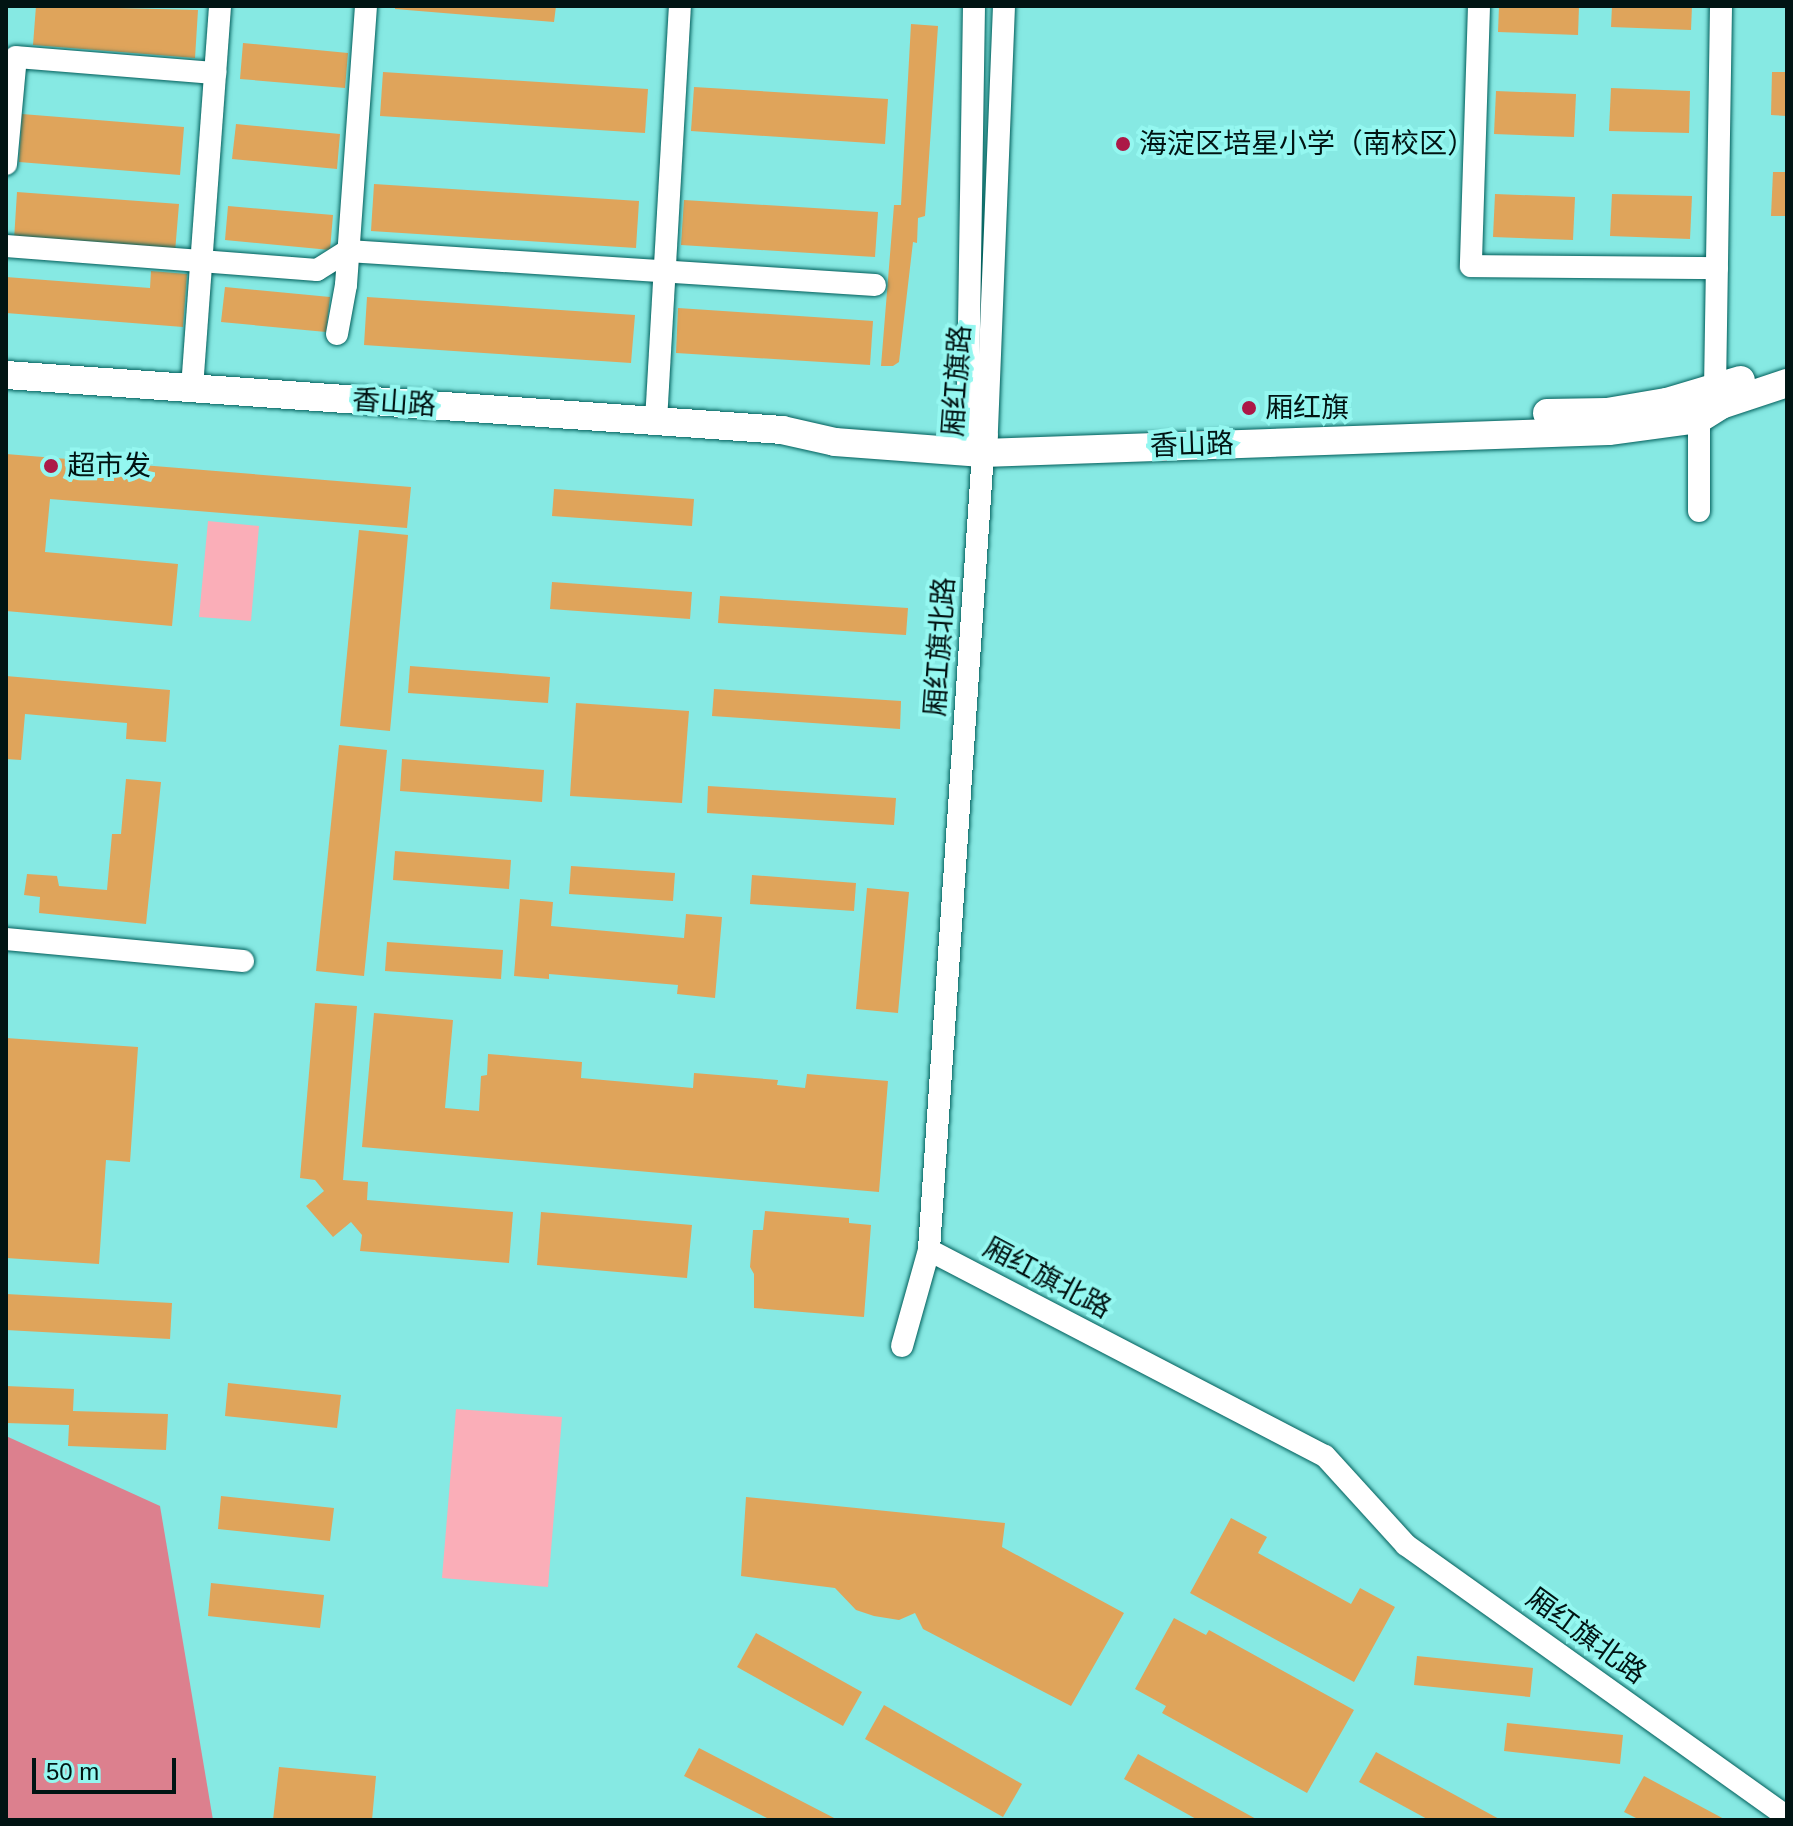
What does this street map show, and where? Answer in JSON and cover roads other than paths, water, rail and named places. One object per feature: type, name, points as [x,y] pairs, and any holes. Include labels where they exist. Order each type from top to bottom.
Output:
[{"type":"street","points":[[192,388],[220,6]]},
{"type":"street","points":[[337,334],[348,251],[366,6]]},
{"type":"street","points":[[656,421],[680,6]]},
{"type":"street","name":"厢红旗路","points":[[974,6],[979,441]]},
{"type":"street","name":"厢红旗路","points":[[979,441],[1004,6]]},
{"type":"street","points":[[1479,6],[1471,266],[1717,268]]},
{"type":"street","points":[[1699,511],[1699,419],[1715,389],[1721,6]]},
{"type":"street","points":[[6,164],[16,57],[215,73]]},
{"type":"street","points":[[6,246],[202,264],[317,270],[348,251],[875,285]]},
{"type":"street","name":"香山路","points":[[979,441],[1607,412],[1667,402],[1787,364]]},
{"type":"street","name":"香山路","points":[[6,375],[782,430],[835,425],[979,441],[1609,431],[1699,419],[1721,405],[1787,383]]},
{"type":"street","name":"厢红旗北路","points":[[979,441],[929,1250],[1325,1456],[1406,1545],[1787,1817]]},
{"type":"street","points":[[6,939],[243,961]]},
{"type":"street","points":[[902,1346],[929,1250]]},
{"type":"place","name":"海淀区培星小学（南校区）","points":[[1123,144]]},
{"type":"place","name":"厢红旗","points":[[1249,408]]},
{"type":"place","name":"超市发","points":[[51,466]]}]
